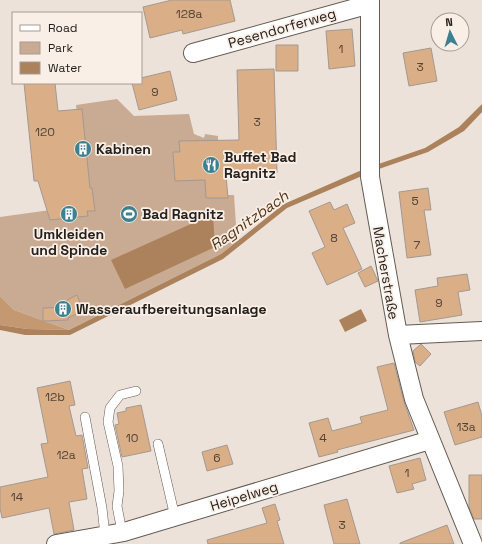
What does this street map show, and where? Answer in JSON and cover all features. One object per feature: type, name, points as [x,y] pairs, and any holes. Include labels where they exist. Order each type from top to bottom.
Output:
[{"type":"street","name":"Pesendorferweg","points":[[194,53],[370,2]]},
{"type":"street","name":"Macherstraße","points":[[370,2],[370,177],[398,335],[414,398],[430,440],[474,537]]},
{"type":"street","points":[[398,335],[482,331]]},
{"type":"street","name":"Heipelweg","points":[[56,544],[105,535],[124,534],[175,517],[430,440]]},
{"type":"lane","points":[[124,534],[117,506],[119,491],[118,466],[108,422],[110,408],[120,395],[136,391]]},
{"type":"lane","points":[[85,417],[102,508],[105,535]]},
{"type":"lane","points":[[158,444],[175,517]]},
{"type":"green space","name":"Bad Ragnitz","points":[[117,99],[134,116],[189,114],[194,134],[204,138],[205,134],[218,136],[219,195],[234,195],[237,241],[221,254],[69,330],[14,310],[0,296],[0,217],[86,205],[76,105]]},
{"type":"shaded area","points":[[0,296],[14,310],[69,330],[27,329],[0,325]]},
{"type":"water","name":"Ragnitzbach","points":[[482,104],[482,112],[464,131],[428,152],[376,170],[287,208],[223,259],[70,335],[25,335],[0,330],[0,325],[27,329],[69,330],[221,254],[284,204],[364,169],[425,148],[459,127]]},
{"type":"water","points":[[213,214],[215,247],[125,289],[111,260]]},
{"type":"water","points":[[361,309],[367,321],[345,332],[339,320]]},
{"type":"building","points":[[172,0],[230,0],[235,21],[183,34],[182,30],[150,38],[143,7]]},
{"type":"building","points":[[352,29],[355,66],[329,69],[326,31]]},
{"type":"building","points":[[276,45],[298,45],[298,71],[276,71]]},
{"type":"building","points":[[430,48],[437,81],[409,86],[403,53]]},
{"type":"building","points":[[274,69],[277,173],[226,175],[228,198],[206,198],[205,180],[175,181],[173,152],[180,152],[179,141],[239,140],[237,70]]},
{"type":"building","points":[[170,71],[177,100],[139,110],[132,84],[142,84],[142,78]]},
{"type":"building","points":[[24,84],[55,84],[58,111],[82,109],[90,188],[92,188],[95,211],[87,211],[88,216],[50,220],[38,181],[34,181]]},
{"type":"building","points":[[428,188],[431,210],[424,210],[431,255],[407,258],[399,192]]},
{"type":"building","points":[[330,202],[334,210],[347,204],[355,223],[343,228],[362,269],[327,285],[312,253],[325,247],[309,211]]},
{"type":"building","points":[[371,266],[378,281],[365,287],[358,273]]},
{"type":"building","points":[[467,274],[470,290],[458,292],[462,315],[420,322],[415,290],[438,286],[437,278]]},
{"type":"building","name":"Wasseraufbereitungsanlage","points":[[77,295],[82,307],[93,306],[68,318],[68,320],[43,321],[43,308],[67,307],[67,300]]},
{"type":"building","points":[[421,344],[431,354],[420,366],[415,362],[413,351]]},
{"type":"building","points":[[394,363],[404,402],[414,430],[337,450],[338,452],[319,457],[309,423],[328,418],[332,431],[362,423],[360,417],[388,410],[377,367]]},
{"type":"building","points":[[70,381],[75,405],[69,406],[76,436],[82,435],[88,468],[82,469],[87,499],[69,502],[74,530],[54,534],[49,508],[2,518],[0,508],[0,487],[48,477],[41,444],[48,443],[37,388]]},
{"type":"building","points":[[478,402],[482,416],[482,437],[455,445],[444,412]]},
{"type":"building","points":[[141,405],[151,451],[122,457],[115,425],[119,424],[117,413],[126,411],[126,408]]},
{"type":"building","points":[[227,445],[233,464],[207,471],[202,452]]},
{"type":"building","points":[[420,458],[426,480],[412,484],[414,489],[397,493],[389,466]]},
{"type":"building","points":[[469,475],[482,475],[482,519],[474,519],[469,507]]},
{"type":"building","points":[[347,499],[360,544],[334,544],[324,505]]},
{"type":"building","points":[[275,504],[280,520],[277,521],[284,544],[208,544],[207,540],[267,523],[262,508]]},
{"type":"building","points":[[447,525],[454,544],[400,544],[400,543]]},
{"type":"place","name":"Kabinen","points":[[83,149]]},
{"type":"place","name":"Buffet Bad Ragnitz","points":[[211,165]]},
{"type":"place","name":"Umkleiden und Spinde","points":[[69,214]]},
{"type":"place","name":"Bad Ragnitz","points":[[129,214]]},
{"type":"place","name":"Wasseraufbereitungsanlage","points":[[63,309]]}]
